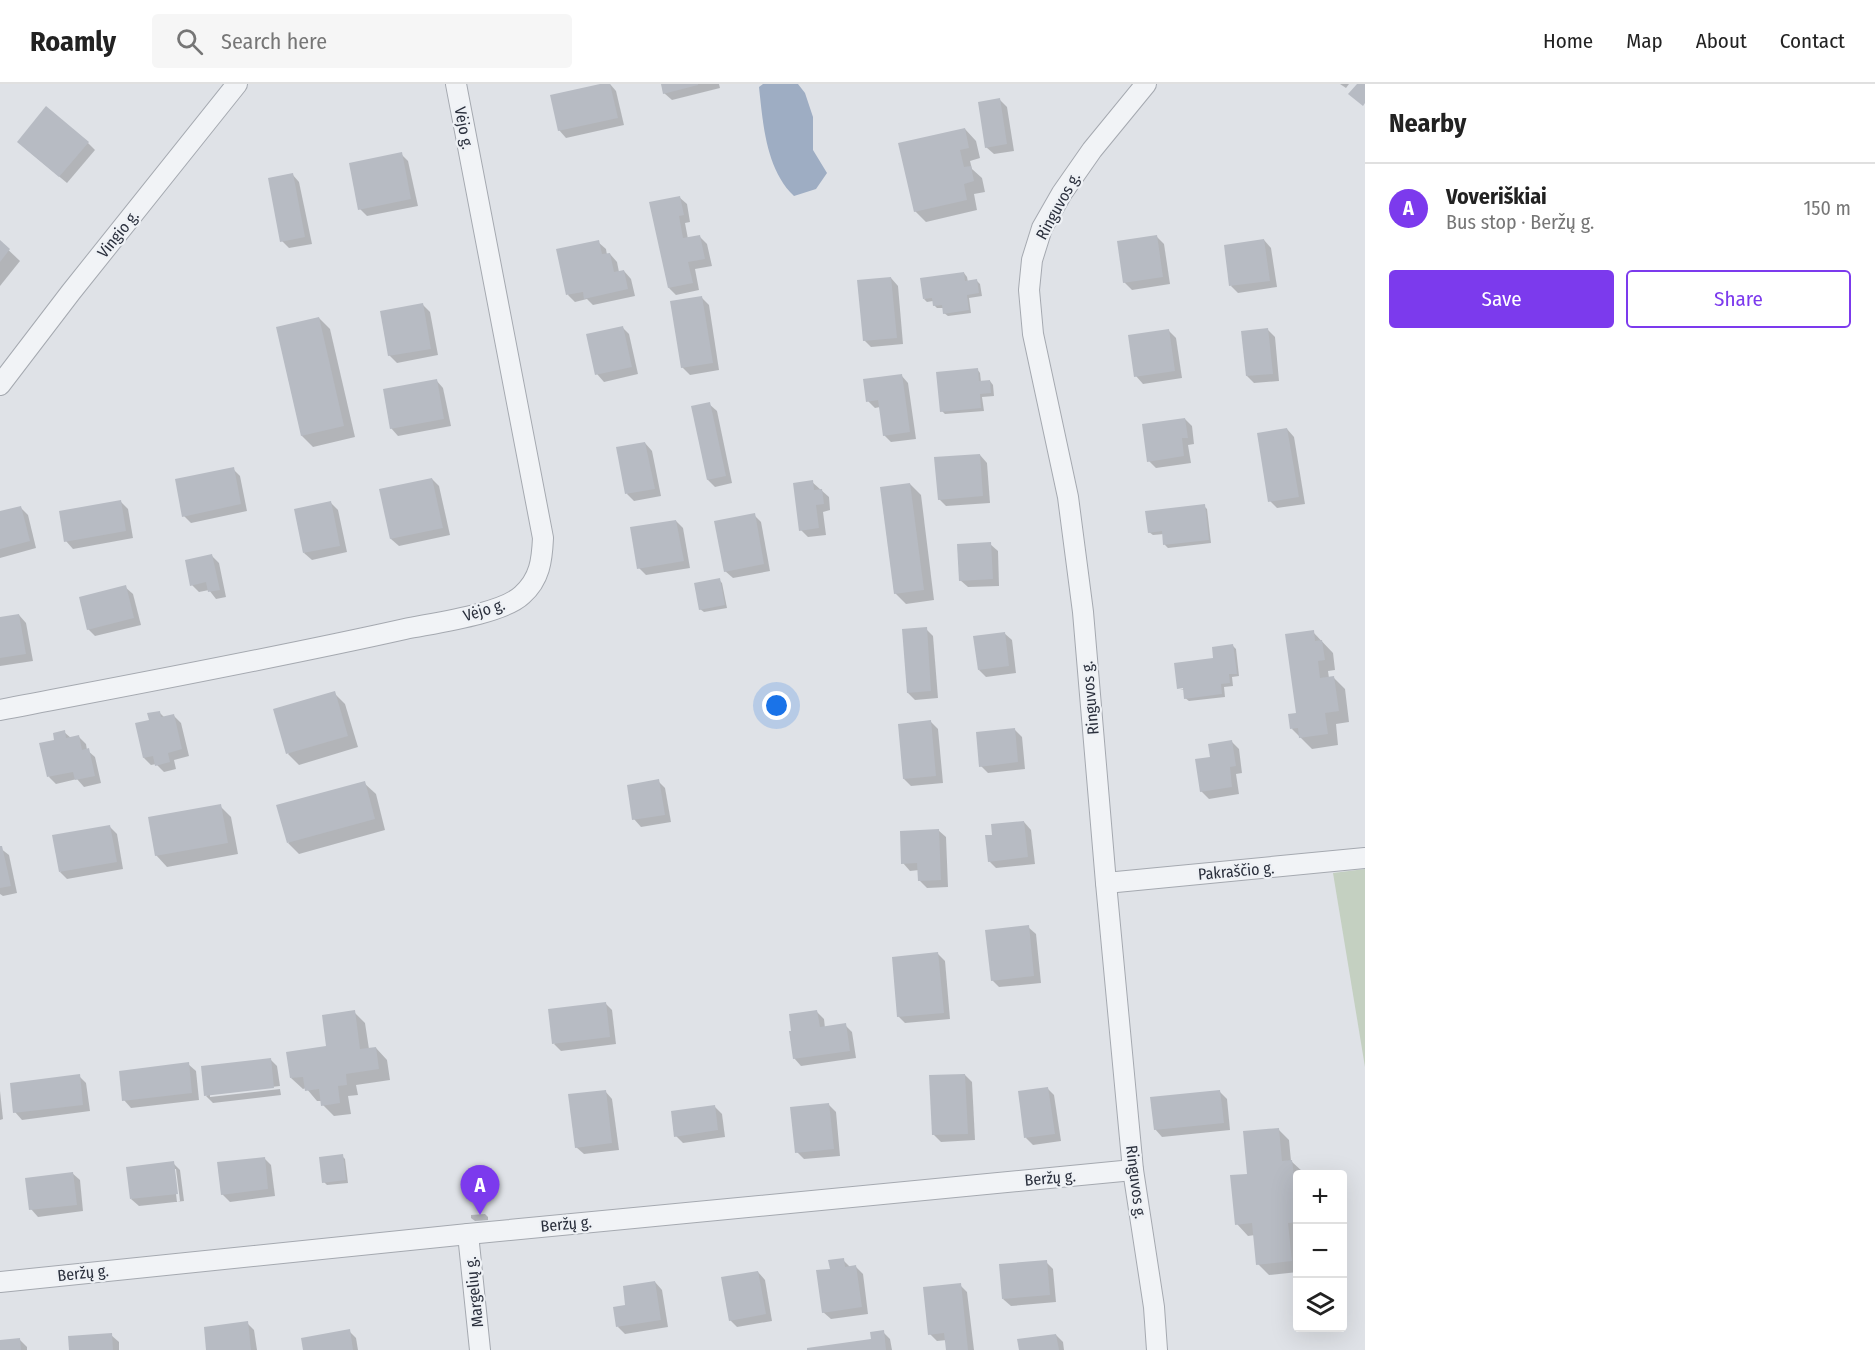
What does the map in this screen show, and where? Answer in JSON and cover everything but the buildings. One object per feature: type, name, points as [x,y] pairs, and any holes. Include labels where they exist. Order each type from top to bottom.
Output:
[{"type":"street","name":"Vingio g.","points":[[0,385],[237,84]]},
{"type":"street","name":"Vėjo g.","points":[[0,710],[335,645],[476,614],[501,608],[521,596],[534,582],[542,561],[543,538],[456,84]]},
{"type":"street","name":"Ringuvos g.","points":[[1146,84],[1092,150],[1062,193],[1042,228],[1032,260],[1029,290],[1034,334],[1068,497],[1083,612],[1133,1170],[1154,1306],[1157,1350]]},
{"type":"street","name":"Pakraščio g.","points":[[1106,883],[1365,858]]},
{"type":"street","name":"Beržų g.","points":[[0,1282],[1133,1170]]},
{"type":"street","name":"Margelių g.","points":[[468,1234],[480,1350]]},
{"type":"green space","points":[[1365,869],[1365,1067],[1333,873]]},
{"type":"water","points":[[763,84],[798,84],[805,93],[813,117],[813,150],[827,173],[816,189],[794,196],[777,173],[764,131],[759,87]]},
{"type":"place","name":"Voveriškiai","points":[[480,1215]]}]
